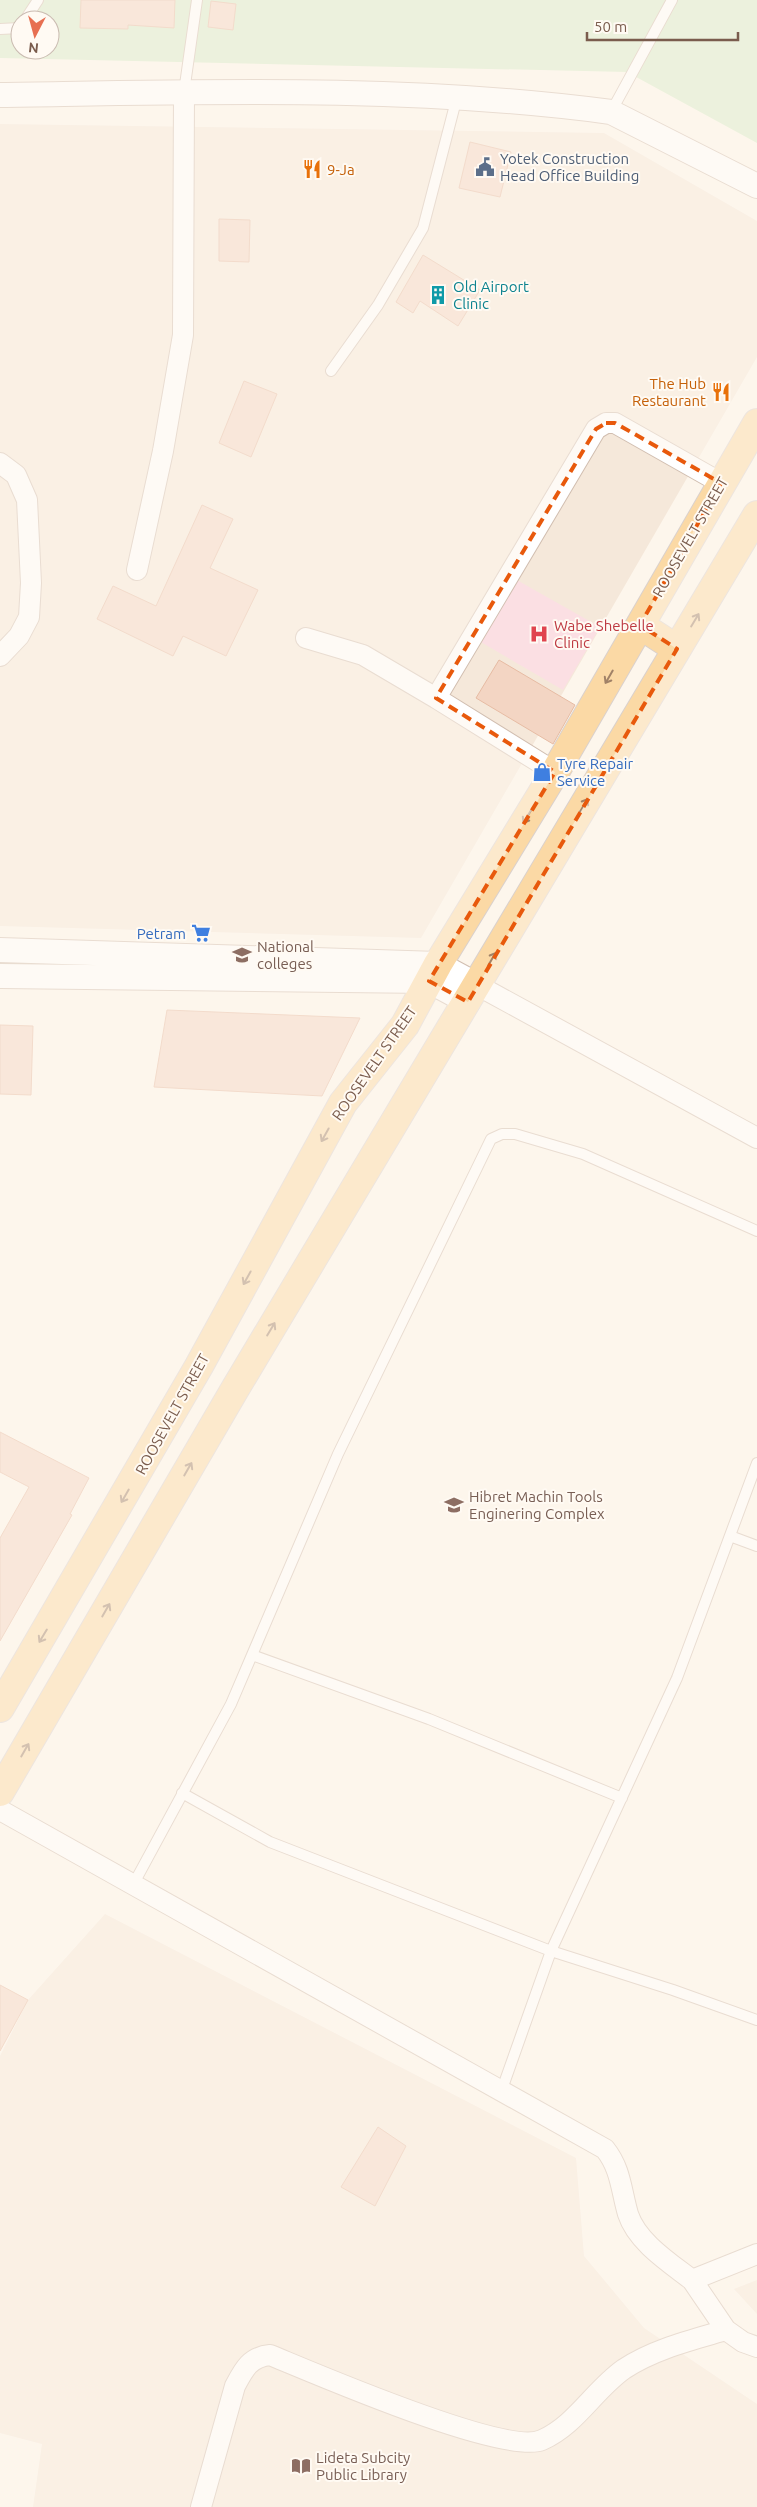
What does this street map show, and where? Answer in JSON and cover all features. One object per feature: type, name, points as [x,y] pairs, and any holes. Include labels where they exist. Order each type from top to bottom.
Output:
[{"type":"main road","name":"ROOSEVELT STREET","points":[[0,1708],[199,1366],[343,1103],[405,1025],[434,972],[555,772],[757,423]]},
{"type":"main road","points":[[0,1792],[240,1381],[757,515]]},
{"type":"main road","points":[[640,625],[677,649]]},
{"type":"street","points":[[137,570],[164,451],[183,335],[184,92]]},
{"type":"street","points":[[0,95],[184,92],[457,96],[611,112],[757,186]]},
{"type":"street","points":[[436,698],[596,429],[606,423],[615,423],[721,483]]},
{"type":"street","points":[[0,463],[16,475],[27,500],[31,583],[29,617],[19,636],[0,656]]},
{"type":"street","points":[[306,638],[363,655],[555,772]]},
{"type":"street","points":[[0,950],[434,972],[472,994],[757,1138]]},
{"type":"street","points":[[0,976],[434,972]]},
{"type":"street","points":[[0,1810],[132,1886],[605,2149],[618,2171],[628,2214],[636,2229],[661,2256],[692,2280],[726,2330],[743,2342],[757,2347]]},
{"type":"street","points":[[692,2280],[757,2254]]},
{"type":"street","points":[[201,2507],[235,2386],[244,2369],[259,2356],[270,2355],[392,2405],[508,2441],[540,2441],[566,2426],[596,2394],[625,2369],[676,2344],[726,2330]]},
{"type":"lane","points":[[184,92],[197,0]]},
{"type":"lane","points":[[611,112],[672,0]]},
{"type":"lane","points":[[331,371],[378,305],[423,228],[457,96]]},
{"type":"lane","points":[[132,1886],[231,1704],[338,1454],[491,1139],[502,1134],[515,1134],[583,1154],[757,1231]]},
{"type":"lane","points":[[501,2092],[551,1951],[677,1678],[757,1463]]},
{"type":"lane","points":[[730,1536],[757,1546]]},
{"type":"lane","points":[[252,1655],[429,1719],[622,1798]]},
{"type":"lane","points":[[182,1794],[270,1842],[551,1951],[673,1990],[757,2020]]},
{"type":"highlighted area","points":[[606,423],[615,423],[721,483],[640,625],[677,649],[468,1002],[429,981],[555,772],[436,698],[596,429]]},
{"type":"shaded area","points":[[0,124],[604,133],[757,221],[757,357],[421,938],[0,926]]},
{"type":"shaded area","name":"Wabe Shebelle Clinic","points":[[515,579],[600,627],[563,690],[479,641]]},
{"type":"shaded area","points":[[105,1914],[576,2158],[584,2256],[644,2328],[757,2404],[757,2507],[33,2507],[42,2444],[0,2433],[0,2056],[28,2000]]},
{"type":"shaded area","points":[[757,2280],[757,2314],[734,2289]]},
{"type":"green space","points":[[0,0],[757,0],[757,143],[627,72],[60,59],[60,10],[10,10],[10,58],[0,58]]},
{"type":"building","points":[[81,0],[175,0],[174,28],[128,25],[128,29],[80,28]]},
{"type":"building","points":[[211,1],[236,4],[233,30],[208,27]]},
{"type":"building","points":[[470,142],[511,152],[500,197],[459,188]]},
{"type":"building","points":[[219,219],[250,220],[249,262],[219,261]]},
{"type":"building","name":"Old Airport Clinic","points":[[423,255],[480,290],[458,326],[420,301],[413,313],[396,302]]},
{"type":"building","points":[[244,381],[277,394],[251,457],[219,443]]},
{"type":"building","points":[[202,505],[233,519],[210,568],[258,590],[226,656],[183,636],[173,656],[97,619],[113,586],[156,606]]},
{"type":"building","points":[[499,660],[575,705],[553,744],[476,698]]},
{"type":"building","points":[[167,1010],[360,1018],[322,1096],[154,1087]]},
{"type":"building","points":[[0,1025],[33,1026],[31,1095],[0,1094]]},
{"type":"building","points":[[0,1432],[89,1478],[70,1514],[72,1515],[0,1641],[0,1538],[29,1487],[0,1472]]},
{"type":"building","points":[[0,1985],[28,2000],[0,2051]]},
{"type":"building","points":[[378,2127],[406,2146],[375,2206],[341,2187]]},
{"type":"place","name":"Yotek Construction Head Office Building","points":[[485,167]]},
{"type":"place","name":"9-Ja","points":[[312,169]]},
{"type":"place","name":"Old Airport Clinic","points":[[438,295]]},
{"type":"place","name":"The Hub Restaurant","points":[[721,392]]},
{"type":"place","name":"Wabe Shebelle Clinic","points":[[539,634]]},
{"type":"place","name":"Tyre Repair Service","points":[[542,772]]},
{"type":"place","name":"Petram","points":[[201,933]]},
{"type":"place","name":"National colleges","points":[[242,955]]},
{"type":"place","name":"Hibret Machin Tools Enginering Complex","points":[[454,1505]]},
{"type":"place","name":"Lideta Subcity Public Library","points":[[301,2466]]}]
